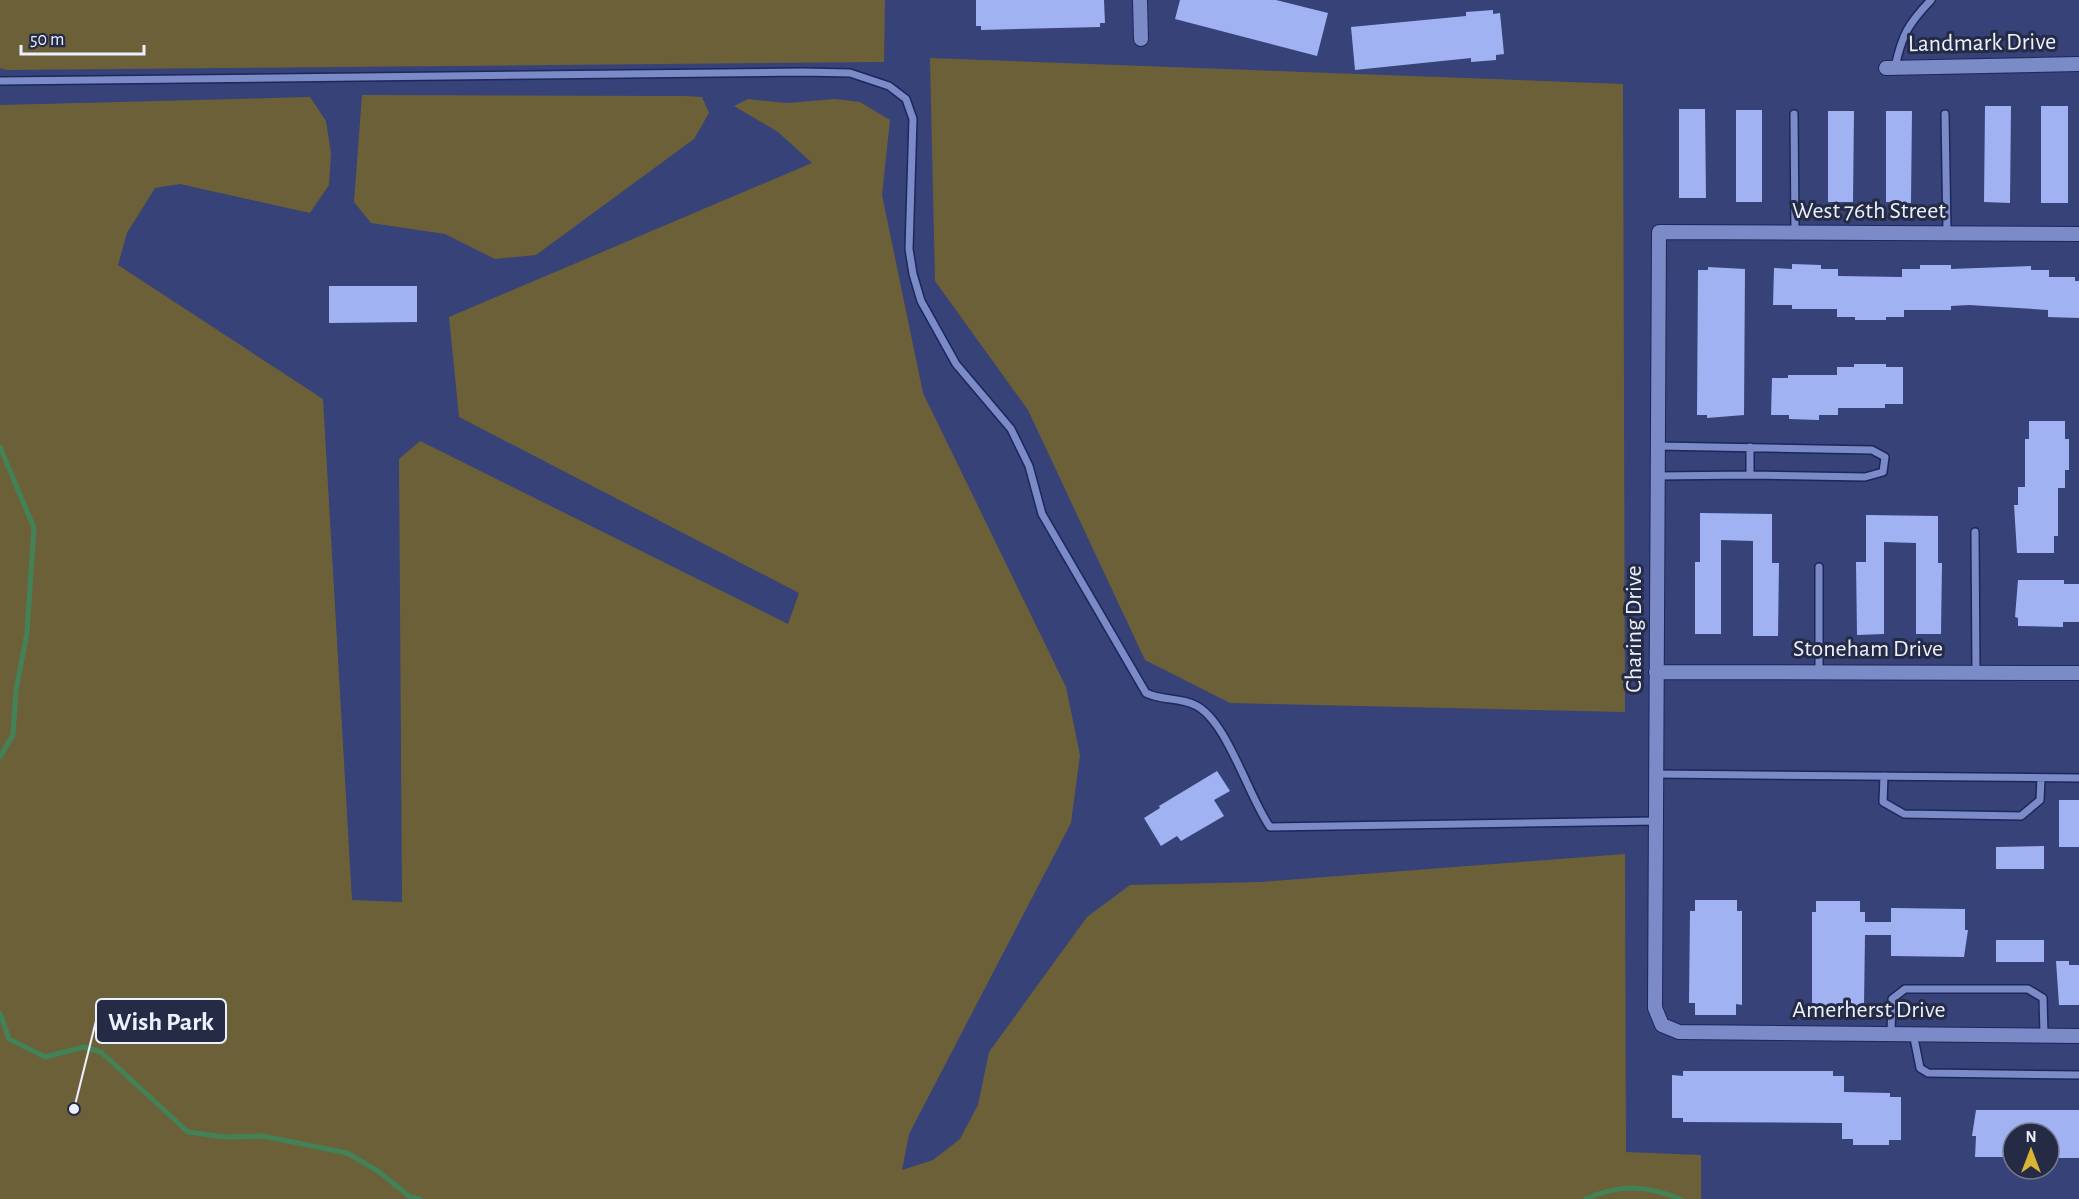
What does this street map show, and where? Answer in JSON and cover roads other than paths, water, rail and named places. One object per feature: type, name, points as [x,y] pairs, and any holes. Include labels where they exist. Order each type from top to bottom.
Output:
[{"type":"street","points":[[1140,0],[1140,39]]},
{"type":"street","name":"Landmark Drive","points":[[1890,67],[2079,64]]},
{"type":"street","name":"Charing Drive","points":[[1659,232],[1654,1008],[1662,1025]]},
{"type":"street","name":"West 76th Street","points":[[1659,232],[2079,234]]},
{"type":"street","name":"Stoneham Drive","points":[[1656,672],[2079,673]]},
{"type":"street","name":"Amerherst Drive","points":[[1662,1025],[1679,1032],[2079,1036]]},
{"type":"lane","points":[[1890,67],[1911,22],[1931,0]]},
{"type":"lane","points":[[0,81],[802,72],[850,73],[889,86],[906,99],[913,119],[909,249],[918,292],[933,324],[956,364],[1011,429],[1029,466],[1042,514],[1146,693],[1160,700],[1175,699],[1196,705],[1211,717],[1225,736],[1259,812],[1270,827],[1656,821]]},
{"type":"lane","points":[[1794,114],[1795,233]]},
{"type":"lane","points":[[1945,114],[1947,233]]},
{"type":"lane","points":[[1657,476],[1865,477],[1883,472],[1886,465],[1885,458],[1872,450],[1658,446]]},
{"type":"lane","points":[[1750,447],[1750,476]]},
{"type":"lane","points":[[1975,532],[1976,673]]},
{"type":"lane","points":[[1819,567],[1819,671]]},
{"type":"lane","points":[[1656,774],[2079,778]]},
{"type":"lane","points":[[1884,776],[1884,802],[1904,814],[2021,816],[2040,800],[2041,778]]},
{"type":"lane","points":[[1891,1033],[1892,999],[1905,989],[2028,989],[2043,998],[2044,1035]]},
{"type":"lane","points":[[1913,1033],[1920,1068],[1928,1073],[2079,1075]]},
{"type":"waterway","points":[[0,447],[34,528],[27,633],[16,690],[13,735],[0,757]]},
{"type":"waterway","points":[[0,1013],[9,1039],[45,1057],[84,1047],[101,1052],[188,1132],[225,1137],[263,1136],[347,1153],[378,1171],[410,1197],[420,1199]]},
{"type":"waterway","points":[[1586,1199],[1610,1191],[1633,1188],[1656,1191],[1680,1199]]},
{"type":"place","name":"Wish Park","points":[[74,1109]]}]
